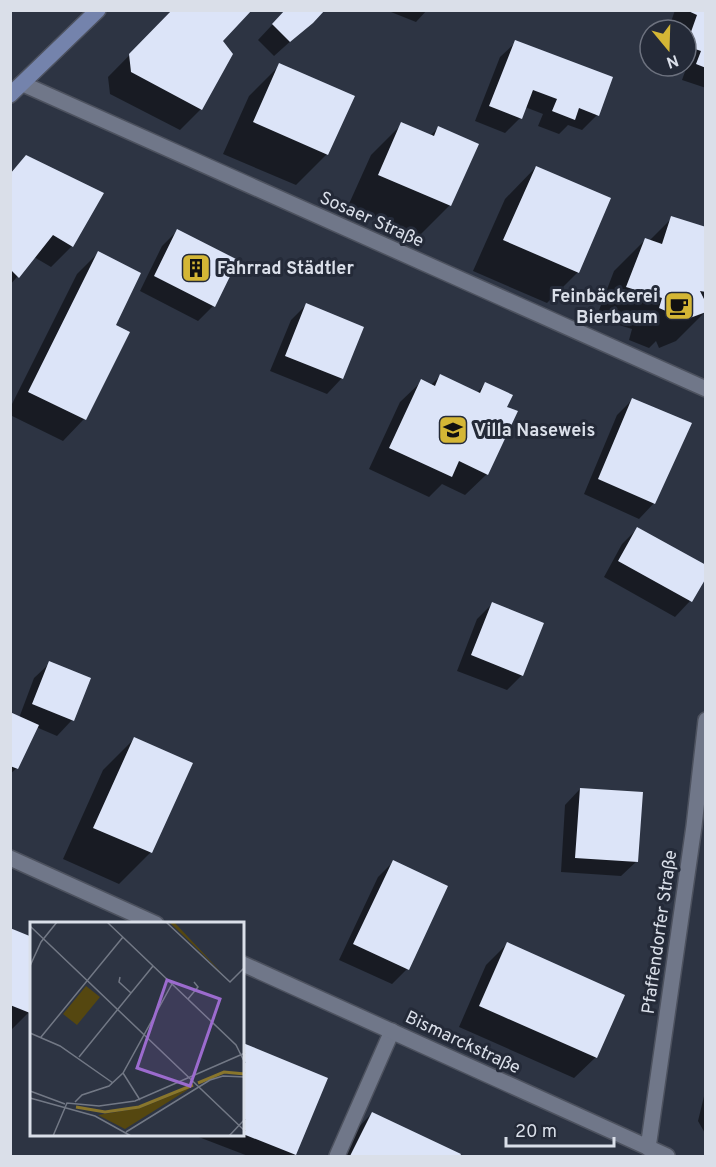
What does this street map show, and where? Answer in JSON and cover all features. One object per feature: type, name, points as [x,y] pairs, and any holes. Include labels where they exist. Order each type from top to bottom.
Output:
[{"type":"street","points":[[10,95],[17,83],[98,10]]},
{"type":"street","name":"Sosaer Straße","points":[[17,83],[705,389]]},
{"type":"street","name":"Pfaffendorfer Straße","points":[[648,1148],[694,826],[705,720]]},
{"type":"street","points":[[10,858],[152,922]]},
{"type":"street","name":"Bismarckstraße","points":[[244,963],[667,1156]]},
{"type":"street","points":[[337,1156],[392,1031]]},
{"type":"building","points":[[172,10],[252,10],[223,41],[233,54],[202,110],[131,72],[129,54]]},
{"type":"building","points":[[285,10],[325,10],[290,42],[272,24]]},
{"type":"building","points":[[686,10],[706,10],[706,68],[698,65],[701,51],[698,50],[697,15]]},
{"type":"building","points":[[515,40],[613,77],[599,116],[579,108],[575,120],[552,111],[557,99],[533,90],[522,119],[489,106]]},
{"type":"building","points":[[279,63],[355,96],[328,155],[253,122]]},
{"type":"building","points":[[401,122],[434,136],[438,126],[479,144],[451,206],[378,175]]},
{"type":"building","points":[[26,155],[104,193],[73,247],[53,235],[19,278],[10,269],[10,174]]},
{"type":"building","points":[[536,166],[611,198],[579,273],[503,240]]},
{"type":"building","points":[[671,216],[706,227],[706,292],[700,291],[706,303],[706,312],[690,318],[685,307],[682,318],[659,308],[662,298],[626,287],[645,238],[662,244]]},
{"type":"building","name":"Fahrrad Städtler","points":[[177,229],[238,260],[215,307],[154,276]]},
{"type":"building","points":[[98,251],[141,273],[116,325],[130,332],[86,420],[28,392]]},
{"type":"building","points":[[306,303],[364,327],[343,379],[285,356]]},
{"type":"building","name":"Villa Naseweis","points":[[440,374],[480,393],[485,382],[513,395],[507,407],[518,411],[488,475],[459,461],[452,477],[389,448],[421,379],[435,386]]},
{"type":"building","points":[[632,398],[692,423],[655,504],[598,479]]},
{"type":"building","points":[[637,527],[706,565],[706,578],[692,602],[618,561]]},
{"type":"building","points":[[492,602],[544,623],[523,676],[471,655]]},
{"type":"building","points":[[49,661],[91,678],[74,721],[32,704]]},
{"type":"building","points":[[10,712],[39,725],[18,769],[10,766]]},
{"type":"building","points":[[134,737],[193,763],[152,853],[93,828]]},
{"type":"building","points":[[580,788],[643,792],[638,862],[575,858]]},
{"type":"building","points":[[393,860],[448,886],[409,970],[353,944]]},
{"type":"building","points":[[10,928],[30,936],[30,1013],[10,1005]]},
{"type":"building","points":[[507,942],[625,995],[597,1058],[479,1006]]},
{"type":"building","points":[[244,1043],[328,1078],[296,1155],[244,1134]]},
{"type":"building","points":[[372,1112],[461,1154],[460,1156],[350,1156]]},
{"type":"place","name":"Fahrrad Städtler","points":[[196,268]]},
{"type":"place","name":"Feinbäckerei Bierbaum","points":[[679,306]]},
{"type":"place","name":"Villa Naseweis","points":[[453,430]]}]
